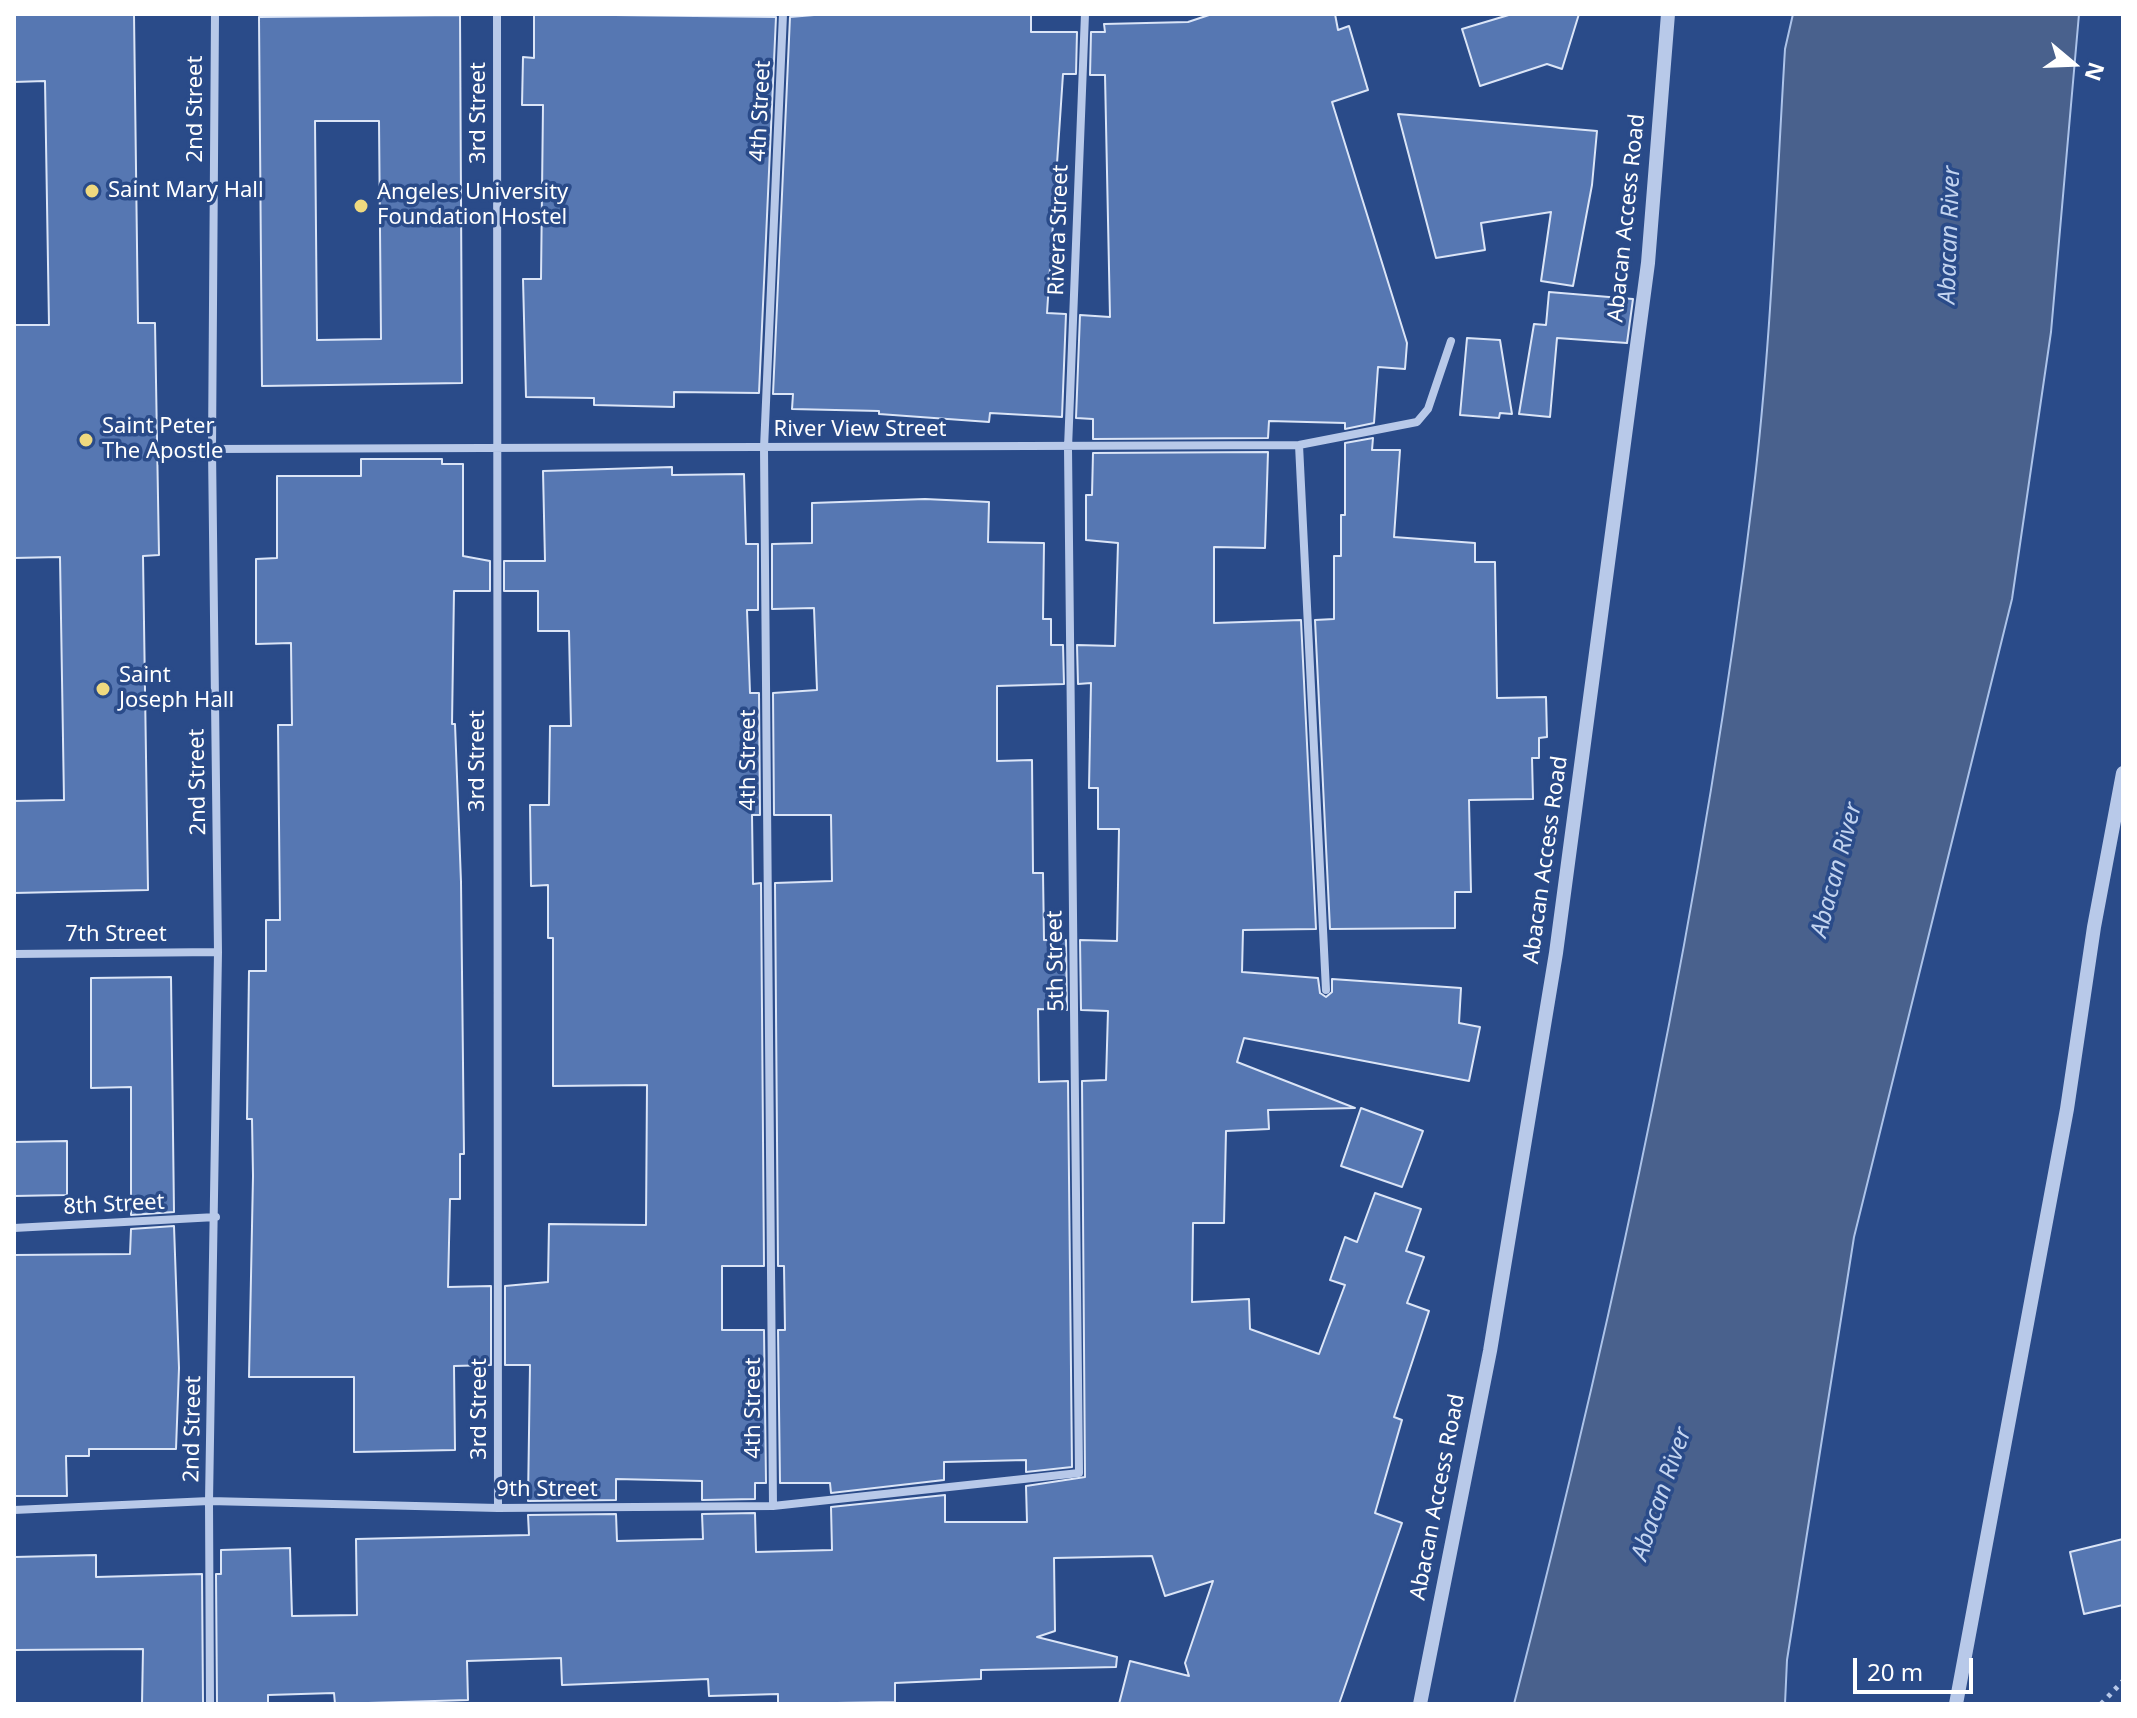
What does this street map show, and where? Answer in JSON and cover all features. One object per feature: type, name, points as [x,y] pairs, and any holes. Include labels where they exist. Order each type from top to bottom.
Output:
[{"type":"street","name":"2nd Street","points":[[210,1704],[209,1501],[218,952],[212,449],[215,14]]},
{"type":"street","name":"3rd Street","points":[[497,14],[498,1508]]},
{"type":"street","name":"4th Street","points":[[773,1506],[764,448],[783,14]]},
{"type":"street","name":"Rivera Street","points":[[1068,448],[1085,14]]},
{"type":"street","name":"Abacan Access Road","points":[[1420,1704],[1490,1351],[1556,953],[1648,263],[1668,14]]},
{"type":"street","name":"River View Street","points":[[212,449],[1299,445],[1417,422],[1428,409],[1451,341]]},
{"type":"street","points":[[1299,445],[1326,990]]},
{"type":"street","name":"5th Street","points":[[1068,448],[1079,1473]]},
{"type":"street","points":[[1956,1704],[2067,1109],[2094,927],[2123,773]]},
{"type":"street","name":"7th Street","points":[[14,954],[218,952]]},
{"type":"street","name":"8th Street","points":[[14,1228],[216,1217]]},
{"type":"street","name":"9th Street","points":[[14,1510],[209,1501],[498,1508],[773,1506],[1079,1473]]},
{"type":"path","points":[[2101,1704],[2123,1681]]},
{"type":"water","name":"Abacan River","points":[[1793,14],[2079,14],[2051,332],[2012,599],[1854,1237],[1787,1660],[1785,1704],[1514,1704],[1622,1255],[1683,952],[1709,800],[1733,648],[1759,439],[1785,49]]},
{"type":"building","points":[[14,14],[134,14],[138,323],[155,323],[159,555],[143,556],[148,890],[14,893],[14,801],[64,800],[60,557],[14,558],[14,325],[49,325],[45,81],[14,82]]},
{"type":"building","points":[[534,14],[776,17],[759,393],[674,392],[674,407],[594,405],[594,398],[526,397],[523,279],[541,279],[543,105],[522,105],[523,57],[534,58]]},
{"type":"building","points":[[826,14],[1031,14],[1031,32],[1077,32],[1076,74],[1063,74],[1047,313],[1066,314],[1062,417],[990,413],[989,422],[879,414],[879,411],[792,409],[793,394],[773,394],[790,17]]},
{"type":"building","points":[[1212,14],[1335,14],[1338,30],[1349,26],[1368,90],[1332,102],[1407,343],[1405,369],[1378,367],[1374,423],[1345,429],[1345,423],[1269,421],[1268,438],[1093,439],[1093,419],[1076,418],[1080,315],[1110,317],[1105,75],[1090,75],[1091,32],[1105,32],[1104,24],[1188,22]]},
{"type":"building","points":[[1512,14],[1579,14],[1562,69],[1547,64],[1480,86],[1462,29]]},
{"type":"building","name":"Angeles University Foundation Hostel","points":[[460,15],[462,383],[262,386],[259,17]],"holes":[[[315,121],[379,121],[381,339],[317,340]]]},
{"type":"building","points":[[1398,114],[1597,131],[1592,185],[1573,286],[1541,281],[1551,212],[1481,223],[1485,250],[1436,258]]},
{"type":"building","points":[[1549,292],[1633,299],[1627,343],[1557,338],[1550,417],[1519,414],[1534,324],[1546,325]]},
{"type":"building","points":[[1467,338],[1500,340],[1512,414],[1500,413],[1499,418],[1460,415]]},
{"type":"building","points":[[1373,438],[1372,450],[1400,450],[1394,537],[1475,543],[1475,562],[1495,562],[1497,698],[1546,697],[1547,737],[1539,738],[1539,758],[1532,758],[1533,799],[1469,800],[1471,892],[1455,892],[1455,928],[1330,929],[1315,620],[1334,619],[1334,556],[1341,556],[1341,515],[1345,515],[1345,443]]},
{"type":"building","points":[[1268,452],[1265,548],[1214,547],[1214,623],[1301,620],[1316,929],[1243,930],[1242,972],[1318,978],[1320,993],[1326,997],[1332,992],[1332,979],[1461,988],[1459,1023],[1480,1027],[1469,1081],[1244,1038],[1237,1062],[1355,1108],[1268,1110],[1269,1129],[1226,1131],[1224,1223],[1193,1223],[1192,1302],[1249,1299],[1250,1329],[1319,1354],[1345,1285],[1330,1280],[1345,1237],[1357,1242],[1375,1193],[1421,1209],[1406,1251],[1424,1257],[1407,1303],[1429,1311],[1394,1417],[1402,1420],[1375,1513],[1402,1523],[1339,1704],[1119,1704],[1130,1661],[1189,1676],[1185,1663],[1213,1581],[1165,1596],[1152,1556],[1054,1558],[1055,1631],[1037,1637],[1117,1657],[1116,1667],[981,1670],[981,1679],[895,1683],[895,1702],[778,1704],[778,1694],[709,1696],[708,1679],[562,1685],[561,1658],[467,1661],[468,1700],[335,1704],[334,1693],[268,1695],[268,1704],[217,1704],[216,1574],[221,1574],[221,1550],[290,1548],[292,1616],[357,1615],[356,1539],[529,1535],[528,1515],[616,1514],[617,1541],[703,1539],[702,1514],[755,1513],[756,1552],[832,1550],[831,1507],[945,1495],[945,1522],[1027,1522],[1026,1486],[1085,1477],[1082,1081],[1106,1080],[1108,1011],[1081,1010],[1080,940],[1117,941],[1119,829],[1098,829],[1098,788],[1089,788],[1091,683],[1078,684],[1077,645],[1115,646],[1118,543],[1086,540],[1086,495],[1092,495],[1093,453]]},
{"type":"building","points":[[361,459],[442,459],[442,464],[463,464],[463,556],[490,561],[490,591],[454,591],[452,724],[455,724],[461,882],[464,1154],[460,1154],[460,1199],[450,1199],[448,1287],[491,1286],[491,1365],[454,1366],[455,1450],[354,1452],[354,1377],[249,1377],[253,1176],[252,1119],[247,1119],[249,971],[266,971],[266,920],[280,920],[278,725],[292,725],[291,643],[256,644],[256,559],[277,558],[277,476],[361,476]]},
{"type":"building","points":[[672,467],[672,475],[744,474],[746,544],[758,544],[758,610],[747,610],[750,693],[759,693],[760,815],[752,815],[753,884],[761,883],[764,1266],[722,1266],[722,1330],[764,1330],[766,1483],[755,1483],[755,1499],[702,1500],[702,1481],[616,1479],[616,1500],[528,1501],[530,1365],[505,1365],[505,1286],[548,1282],[549,1224],[646,1225],[647,1085],[553,1086],[553,938],[548,938],[548,885],[531,886],[530,805],[549,805],[550,726],[571,726],[569,631],[538,631],[538,591],[504,591],[504,561],[545,561],[543,471]]},
{"type":"building","points":[[925,499],[989,502],[988,542],[1044,543],[1043,619],[1051,619],[1051,645],[1063,645],[1064,684],[997,686],[997,761],[1032,760],[1033,873],[1043,873],[1044,940],[1066,940],[1067,1010],[1038,1009],[1039,1082],[1068,1081],[1072,1467],[1026,1472],[1026,1460],[944,1462],[944,1480],[831,1493],[830,1483],[780,1483],[778,1330],[785,1330],[784,1266],[778,1266],[775,883],[832,881],[831,815],[774,815],[773,693],[817,690],[814,608],[772,609],[772,544],[812,543],[812,503]]},
{"type":"building","points":[[171,977],[174,1212],[131,1215],[131,1087],[91,1088],[91,978]]},
{"type":"building","points":[[1361,1108],[1423,1131],[1402,1187],[1341,1166]]},
{"type":"building","points":[[67,1141],[67,1195],[14,1196],[14,1142]]},
{"type":"building","points":[[174,1226],[179,1368],[176,1449],[89,1449],[89,1456],[66,1456],[67,1496],[15,1496],[14,1255],[130,1254],[131,1229]]},
{"type":"building","points":[[2123,1539],[2123,1605],[2084,1614],[2070,1552]]},
{"type":"building","points":[[96,1555],[96,1577],[202,1574],[203,1704],[142,1704],[143,1649],[14,1650],[14,1557]]},
{"type":"place","name":"Saint Mary Hall","points":[[92,191]]},
{"type":"place","name":"Angeles University Foundation Hostel","points":[[361,206]]},
{"type":"place","name":"Saint Peter The Apostle","points":[[86,440]]},
{"type":"place","name":"Saint Joseph Hall","points":[[103,689]]}]
